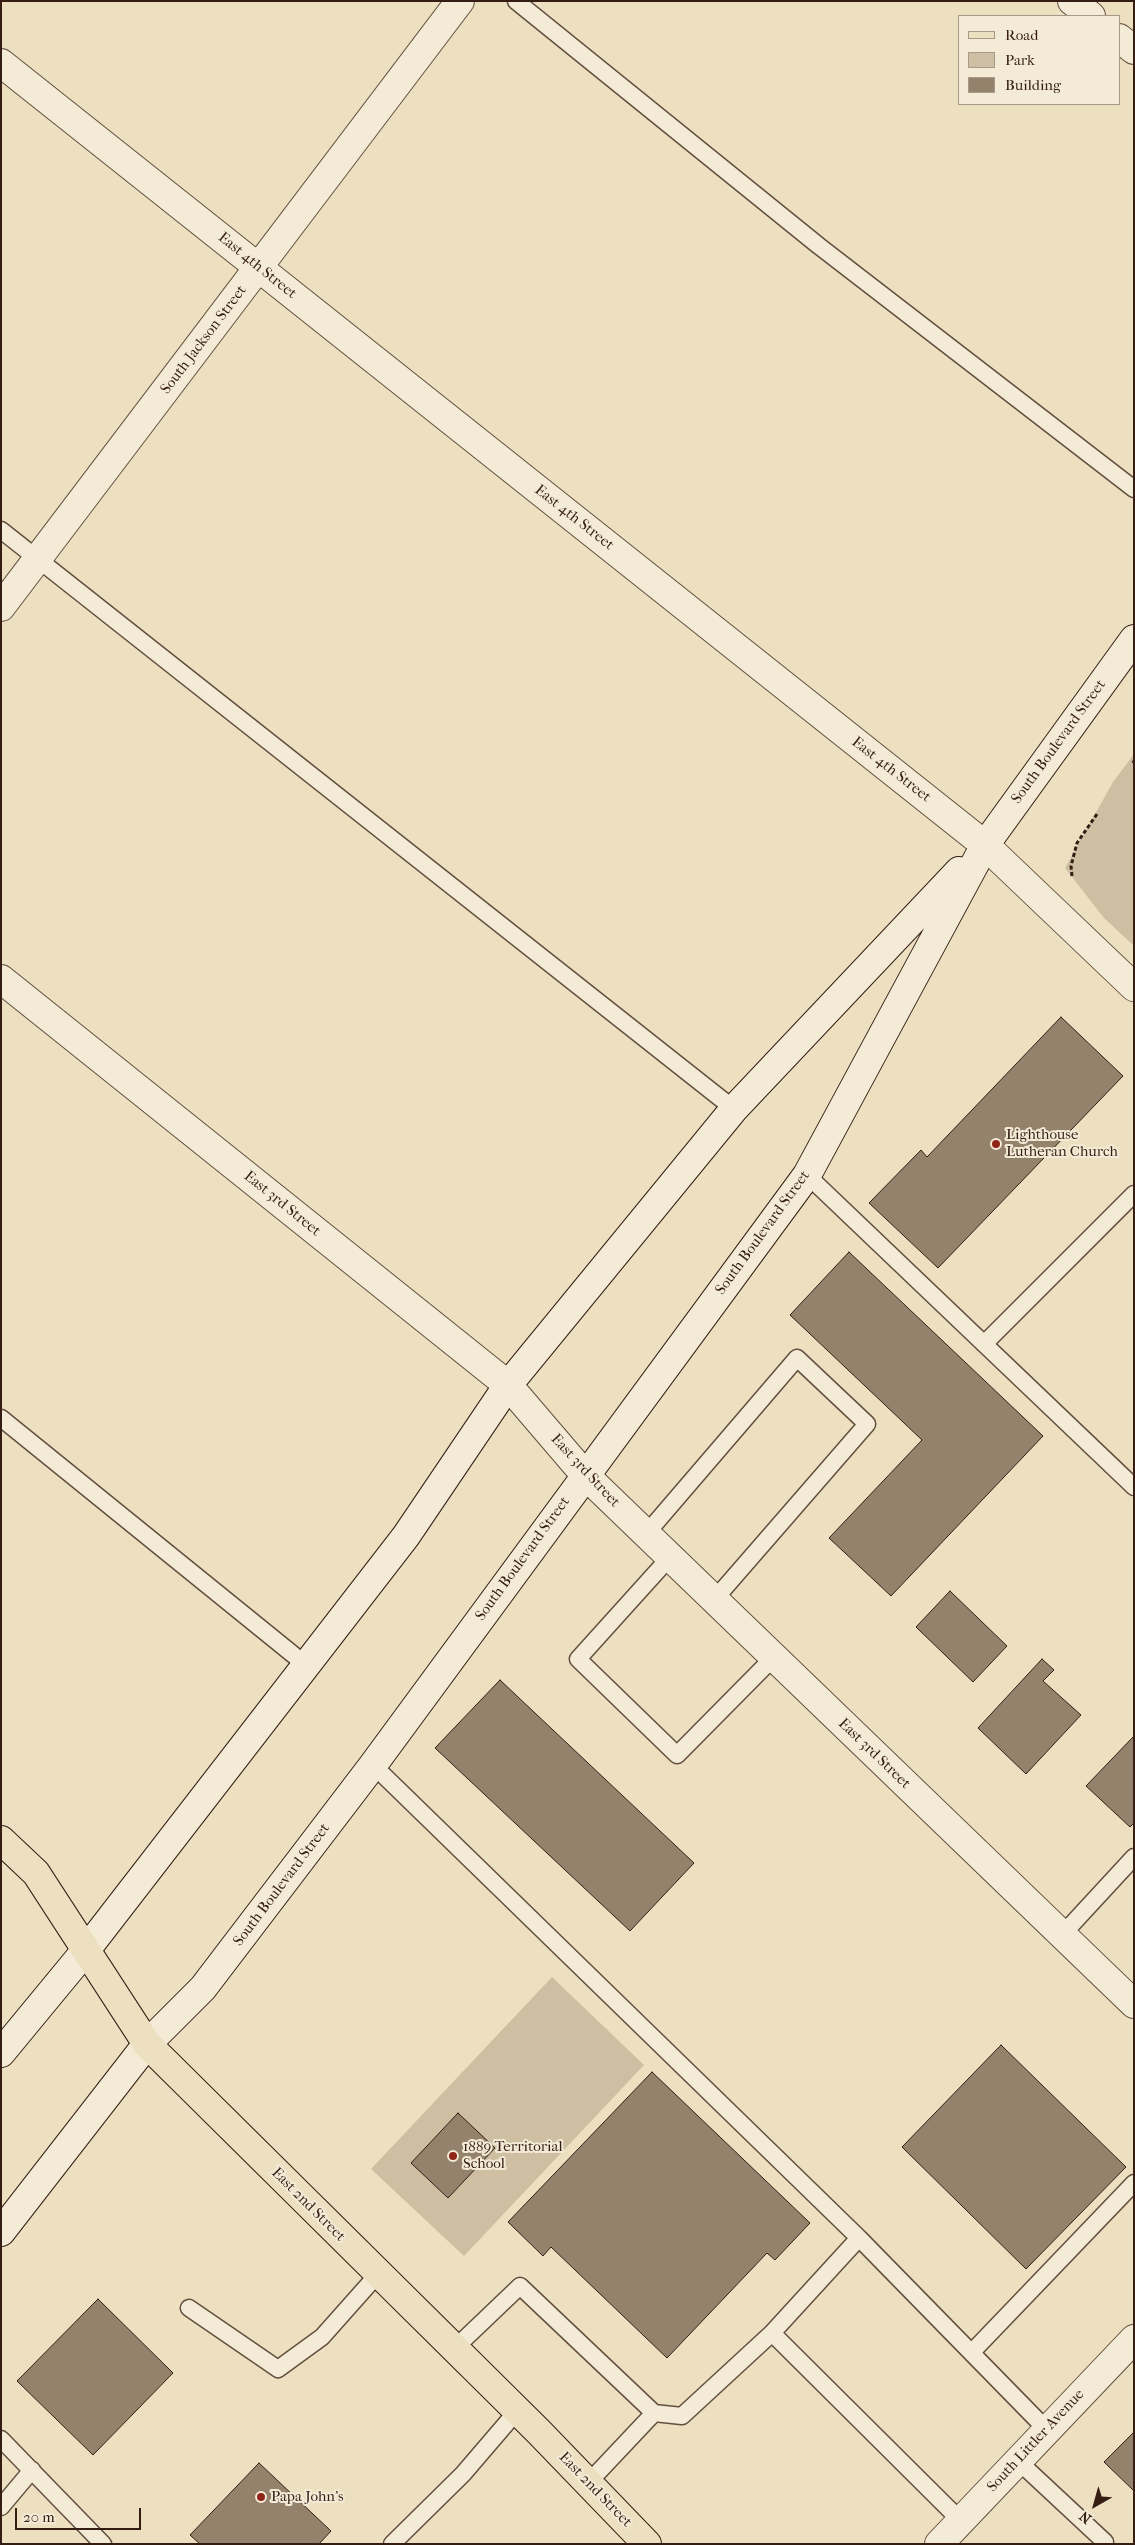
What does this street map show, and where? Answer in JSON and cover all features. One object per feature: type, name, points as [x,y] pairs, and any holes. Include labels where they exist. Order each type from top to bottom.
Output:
[{"type":"main road","name":"East 2nd Street","points":[[1,1840],[36,1873],[147,2044],[588,2483],[635,2540]]},
{"type":"street","name":"South Jackson Street","points":[[1,607],[460,1]]},
{"type":"street","points":[[1072,1],[1090,15]]},
{"type":"street","points":[[1120,39],[1134,50]]},
{"type":"street","name":"East 4th Street","points":[[1,63],[985,845],[1134,987]]},
{"type":"street","name":"South Boulevard Street","points":[[1,2232],[147,2044],[203,1988],[373,1765],[807,1175],[985,845],[1134,639]]},
{"type":"street","name":"South Boulevard Street","points":[[1,2052],[86,1950],[406,1536],[508,1385],[734,1109],[985,845]]},
{"type":"street","name":"East 3rd Street","points":[[1,979],[508,1385],[585,1476],[1134,2004]]},
{"type":"street","name":"South Littler Avenue","points":[[939,2544],[1046,2429],[1134,2339]]},
{"type":"lane","points":[[516,1],[819,246],[1134,489]]},
{"type":"lane","points":[[1,530],[734,1109]]},
{"type":"lane","points":[[807,1175],[1134,1487]]},
{"type":"lane","points":[[984,1344],[1134,1194]]},
{"type":"lane","points":[[646,1534],[797,1358],[868,1424],[714,1600]]},
{"type":"lane","points":[[1,1418],[306,1664]]},
{"type":"lane","points":[[670,1557],[578,1659],[677,1755],[774,1657]]},
{"type":"lane","points":[[373,1765],[859,2238],[1046,2429]]},
{"type":"lane","points":[[1062,1935],[1134,1858]]},
{"type":"lane","points":[[972,2352],[1134,2183]]},
{"type":"lane","points":[[454,2349],[520,2286],[654,2413],[682,2416],[772,2332],[859,2238]]},
{"type":"lane","points":[[189,2308],[278,2369],[322,2337],[378,2274]]},
{"type":"lane","points":[[772,2332],[961,2521]]},
{"type":"lane","points":[[392,2544],[463,2474],[517,2411]]},
{"type":"lane","points":[[588,2483],[654,2413]]},
{"type":"lane","points":[[1,2439],[103,2544]]},
{"type":"lane","points":[[1017,2460],[1105,2542]]},
{"type":"lane","points":[[1,2507],[32,2470]]},
{"type":"path","points":[[1073,881],[1071,866],[1077,843],[1098,814]]},
{"type":"green space","points":[[1134,754],[1134,946],[1104,918],[1065,868],[1113,782]]},
{"type":"green space","points":[[552,1977],[644,2065],[464,2256],[371,2169]]},
{"type":"building","points":[[1061,1017],[1123,1076],[938,1268],[869,1203],[921,1150],[927,1157]]},
{"type":"building","points":[[849,1252],[1043,1436],[891,1596],[829,1538],[922,1440],[790,1315]]},
{"type":"building","points":[[950,1591],[1007,1646],[973,1682],[916,1627]]},
{"type":"building","points":[[1042,1659],[1054,1670],[1043,1681],[1081,1715],[1026,1774],[978,1728]]},
{"type":"building","points":[[500,1680],[694,1863],[630,1931],[435,1748]]},
{"type":"building","points":[[1134,1736],[1134,1823],[1130,1827],[1086,1786]]},
{"type":"building","points":[[1001,2045],[1126,2167],[1026,2269],[902,2147]]},
{"type":"building","points":[[652,2072],[810,2223],[775,2260],[767,2253],[667,2358],[551,2247],[543,2256],[508,2222]]},
{"type":"building","name":"1889 Territorial School","points":[[458,2113],[495,2148],[448,2198],[411,2163]]},
{"type":"building","points":[[98,2299],[173,2373],[93,2455],[17,2381]]},
{"type":"building","points":[[1134,2432],[1134,2491],[1104,2462]]},
{"type":"building","name":"Papa John's","points":[[259,2463],[331,2531],[319,2544],[200,2544],[190,2535]]},
{"type":"place","name":"Lighthouse Lutheran Church","points":[[996,1144]]},
{"type":"place","name":"1889 Territorial School","points":[[453,2156]]},
{"type":"place","name":"Papa John's","points":[[261,2497]]}]
